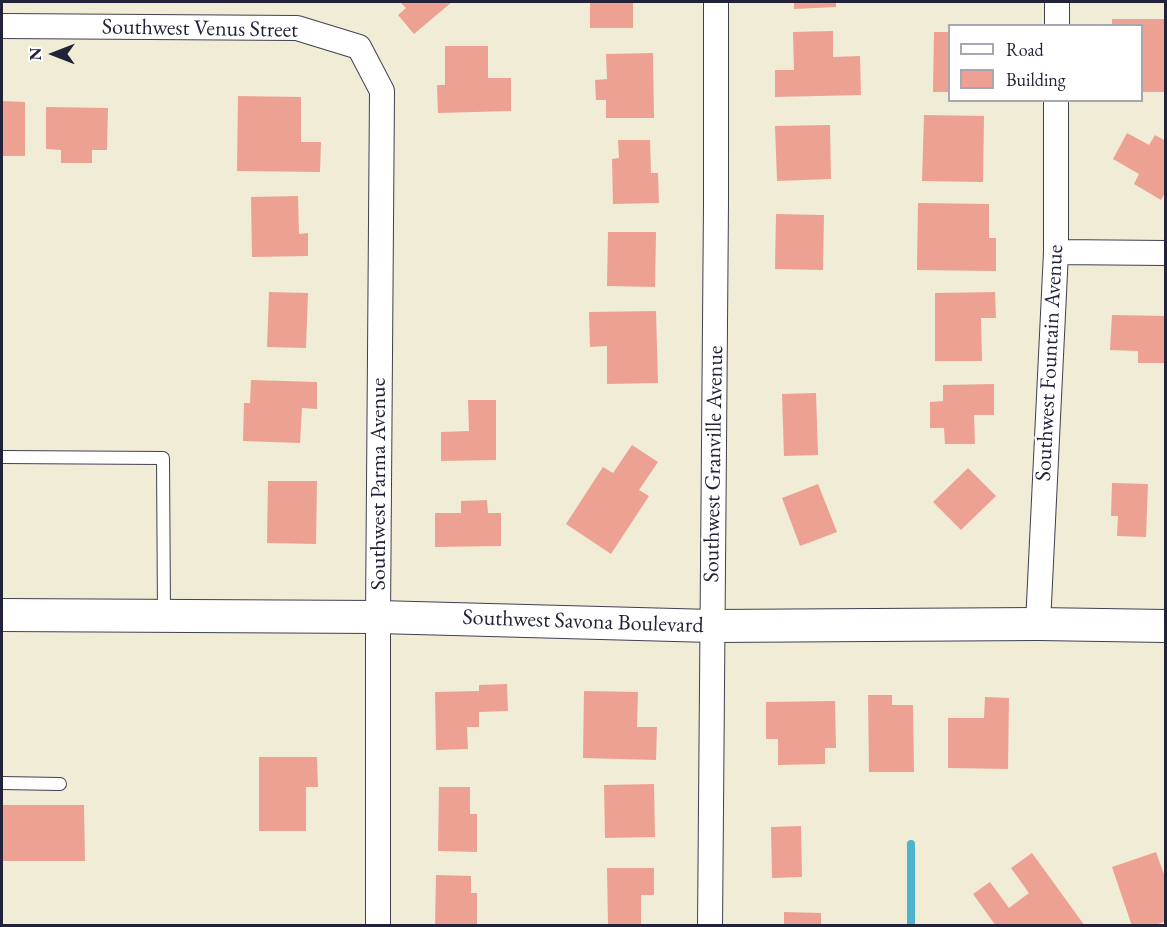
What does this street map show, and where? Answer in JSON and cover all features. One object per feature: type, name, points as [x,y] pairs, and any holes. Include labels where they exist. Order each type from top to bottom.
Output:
[{"type":"street","name":"Southwest Granville Avenue","points":[[710,926],[716,2]]},
{"type":"street","points":[[1057,2],[1057,24]]},
{"type":"street","name":"Southwest Venus Street","points":[[2,26],[297,28],[359,47]]},
{"type":"street","name":"Southwest Parma Avenue","points":[[359,47],[382,91],[378,926]]},
{"type":"street","name":"Southwest Fountain Avenue","points":[[1038,624],[1056,252],[1056,102]]},
{"type":"street","points":[[1056,252],[1166,253]]},
{"type":"street","name":"Southwest Savona Boulevard","points":[[2,615],[378,617],[712,626],[1038,624],[1166,626]]},
{"type":"lane","points":[[2,457],[163,458],[164,616]]},
{"type":"lane","points":[[2,783],[60,784]]},
{"type":"building","points":[[400,2],[452,2],[414,34],[398,15],[406,8]]},
{"type":"building","points":[[590,2],[633,2],[633,28],[590,28]]},
{"type":"building","points":[[794,2],[836,2],[836,7],[794,9]]},
{"type":"building","points":[[1112,19],[1166,19],[1166,92],[1143,92],[1143,24],[1112,24]]},
{"type":"building","points":[[833,31],[833,57],[860,56],[861,95],[775,97],[775,70],[794,70],[793,32]]},
{"type":"building","points":[[934,32],[948,32],[948,92],[933,92]]},
{"type":"building","points":[[445,46],[488,46],[488,78],[511,78],[511,111],[438,113],[437,85],[445,85]]},
{"type":"building","points":[[653,53],[654,118],[606,118],[606,100],[596,100],[595,80],[607,79],[606,54]]},
{"type":"building","points":[[238,96],[301,97],[301,142],[321,142],[320,172],[237,171]]},
{"type":"building","points":[[2,101],[25,102],[25,156],[2,156]]},
{"type":"building","points":[[46,107],[108,108],[107,150],[92,150],[92,163],[61,163],[61,150],[46,149]]},
{"type":"building","points":[[924,115],[984,116],[983,182],[922,181]]},
{"type":"building","points":[[830,125],[831,179],[777,181],[775,126]]},
{"type":"building","points":[[1127,133],[1149,145],[1155,135],[1166,141],[1166,191],[1161,200],[1134,184],[1139,174],[1113,159]]},
{"type":"building","points":[[618,140],[650,140],[651,173],[658,173],[659,203],[613,204],[612,159],[619,158]]},
{"type":"building","points":[[298,196],[299,234],[308,233],[308,256],[252,257],[251,197]]},
{"type":"building","points":[[918,203],[989,204],[989,238],[996,238],[996,271],[917,270]]},
{"type":"building","points":[[776,214],[824,215],[823,270],[775,269]]},
{"type":"building","points":[[608,232],[656,232],[655,287],[607,286]]},
{"type":"building","points":[[269,292],[308,293],[306,348],[267,347]]},
{"type":"building","points":[[995,292],[996,318],[981,318],[982,361],[935,361],[935,293]]},
{"type":"building","points":[[656,311],[658,383],[607,384],[607,346],[590,347],[589,312]]},
{"type":"building","points":[[1112,315],[1166,316],[1166,363],[1138,363],[1138,351],[1110,350]]},
{"type":"building","points":[[251,380],[317,382],[317,409],[302,408],[300,443],[243,441],[244,403],[250,403]]},
{"type":"building","points":[[994,384],[994,415],[974,415],[975,444],[945,444],[944,428],[930,428],[930,402],[943,401],[943,385]]},
{"type":"building","points":[[816,393],[818,455],[784,456],[782,394]]},
{"type":"building","points":[[468,400],[496,400],[496,460],[441,461],[441,432],[469,431]]},
{"type":"building","points":[[632,445],[658,462],[639,490],[649,496],[611,554],[566,524],[603,467],[613,473]]},
{"type":"building","points":[[968,468],[996,496],[961,530],[933,502]]},
{"type":"building","points":[[268,481],[317,481],[316,544],[267,543]]},
{"type":"building","points":[[1112,483],[1148,484],[1146,537],[1117,536],[1118,516],[1111,516]]},
{"type":"building","points":[[818,484],[837,532],[800,546],[782,498]]},
{"type":"building","points":[[487,500],[488,513],[501,513],[501,546],[435,547],[435,513],[461,513],[461,501]]},
{"type":"building","points":[[507,684],[508,711],[479,712],[479,727],[467,727],[468,749],[436,750],[435,692],[479,691],[479,685]]},
{"type":"building","points":[[584,691],[638,692],[637,727],[657,727],[656,760],[583,758]]},
{"type":"building","points":[[868,695],[892,695],[892,705],[913,705],[914,772],[869,772]]},
{"type":"building","points":[[985,697],[1009,698],[1008,769],[948,768],[948,718],[984,718]]},
{"type":"building","points":[[835,701],[836,748],[825,748],[825,764],[778,765],[778,739],[766,739],[766,702]]},
{"type":"building","points":[[259,757],[317,757],[318,787],[306,787],[306,831],[259,831]]},
{"type":"building","points":[[654,784],[655,837],[605,838],[604,785]]},
{"type":"building","points":[[439,787],[470,787],[470,814],[477,814],[477,852],[438,851]]},
{"type":"building","points":[[3,805],[84,805],[85,861],[3,861]]},
{"type":"building","points":[[801,826],[802,877],[772,878],[771,827]]},
{"type":"building","points":[[1156,852],[1166,880],[1166,921],[1153,926],[1132,926],[1112,867]]},
{"type":"building","points":[[1032,853],[1085,926],[996,926],[973,894],[990,882],[1009,908],[1029,893],[1011,868]]},
{"type":"building","points":[[607,868],[654,868],[654,895],[641,895],[641,926],[608,926]]},
{"type":"building","points":[[436,875],[471,876],[471,893],[477,893],[477,926],[435,926]]},
{"type":"building","points":[[784,912],[821,913],[821,926],[784,926]]},
{"type":"waterway","points":[[911,844],[911,926]]}]
